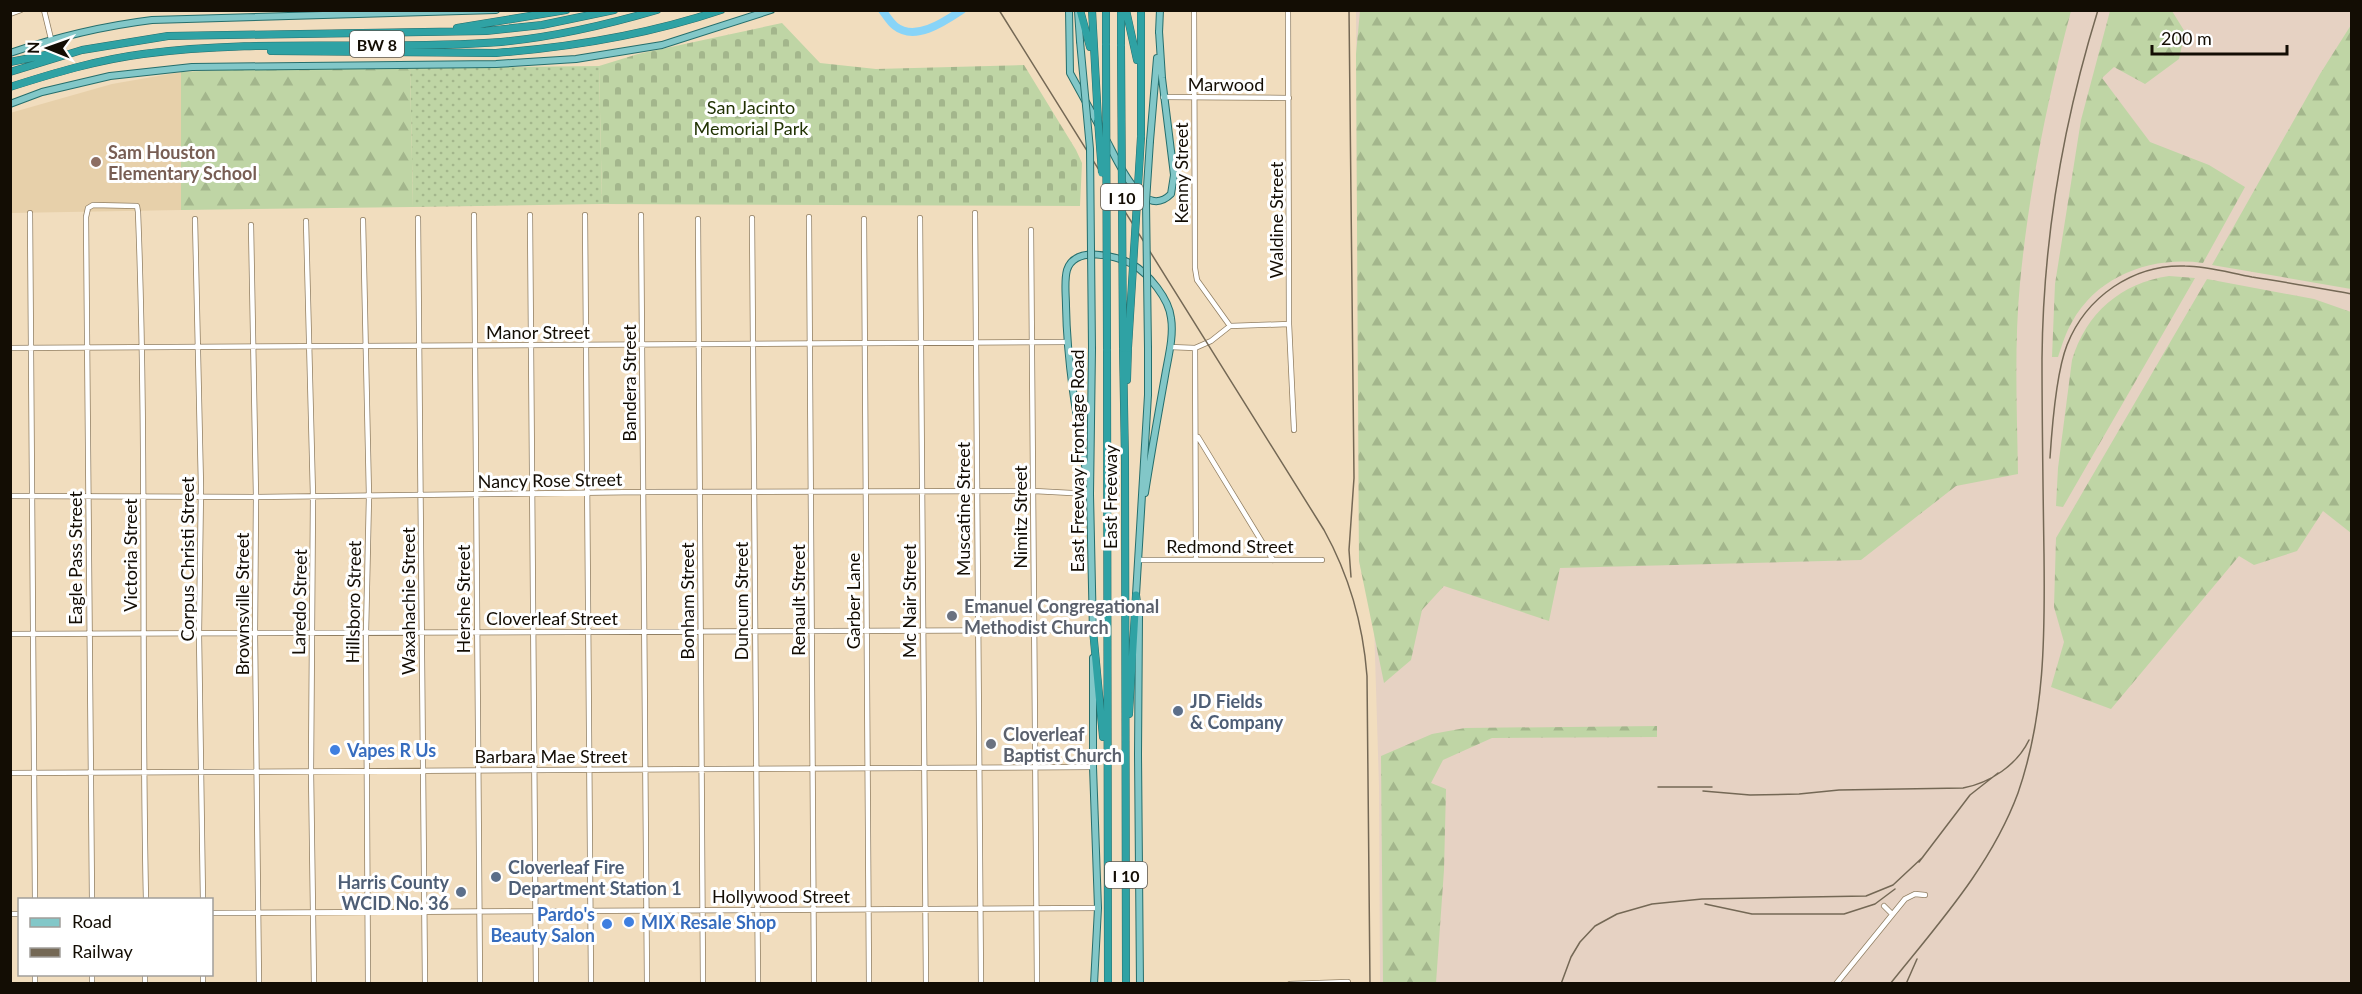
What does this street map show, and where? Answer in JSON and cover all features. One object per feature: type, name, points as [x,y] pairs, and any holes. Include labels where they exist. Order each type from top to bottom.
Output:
[{"type":"highway","points":[[407,33],[481,25],[566,10]]},
{"type":"highway","name":"BW 8","points":[[10,72],[55,57],[111,44],[192,34],[407,33],[514,29],[614,10]]},
{"type":"highway","name":"BW 8","points":[[10,87],[104,60],[185,50],[503,41],[568,32],[657,10]]},
{"type":"highway","points":[[185,50],[496,53],[583,44],[652,30],[721,10]]},
{"type":"highway","points":[[1079,10],[1090,42],[1096,91]]},
{"type":"highway","points":[[1092,10],[1106,226]]},
{"type":"highway","name":"East Freeway","points":[[1106,10],[1108,984]]},
{"type":"highway","name":"East Freeway","points":[[1121,10],[1125,348],[1126,984]]},
{"type":"highway","points":[[1126,10],[1137,57],[1141,113]]},
{"type":"highway","points":[[1125,348],[1139,189],[1141,10]]},
{"type":"highway","points":[[10,62],[111,44]]},
{"type":"highway","points":[[1125,767],[1136,595]]},
{"type":"highway","points":[[1093,630],[1107,771]]},
{"type":"main road","name":"BW 8","points":[[10,53],[51,39],[110,25],[152,20],[260,14],[496,10]]},
{"type":"main road","name":"BW 8","points":[[10,104],[42,92],[137,71],[192,67],[496,64],[576,59],[662,45],[771,10]]},
{"type":"main road","points":[[1069,10],[1069,66],[1072,78],[1133,186],[1144,198],[1152,202],[1166,199],[1171,194],[1173,185],[1163,97],[1159,31]]},
{"type":"main road","name":"East Freeway Frontage Road","points":[[1079,10],[1090,149],[1092,349],[1090,494],[1093,767],[1098,908],[1094,984]]},
{"type":"main road","points":[[1140,984],[1137,754],[1139,617],[1136,595],[1148,395],[1146,202],[1160,10]]},
{"type":"main road","points":[[1090,494],[1066,342],[1067,268],[1073,261],[1090,254],[1131,264],[1154,285],[1170,312],[1172,321],[1170,347],[1139,523]]},
{"type":"street","points":[[10,14],[21,10]]},
{"type":"street","points":[[44,10],[51,39]]},
{"type":"street","name":"Kenny Street","points":[[1194,10],[1195,268],[1201,286],[1230,326]]},
{"type":"street","name":"Waldine Street","points":[[1288,10],[1290,324],[1294,430]]},
{"type":"street","name":"Marwood","points":[[1163,97],[1288,98]]},
{"type":"street","name":"Victoria Street","points":[[86,217],[88,208],[93,205],[137,206],[138,212],[143,348],[142,634],[146,898]]},
{"type":"street","points":[[30,213],[35,898]]},
{"type":"street","name":"Muscatine Street","points":[[975,213],[981,984]]},
{"type":"street","name":"Hershe Street","points":[[474,215],[480,984]]},
{"type":"street","points":[[530,215],[536,984]]},
{"type":"street","points":[[585,215],[591,984]]},
{"type":"street","name":"Bandera Street","points":[[641,215],[647,984]]},
{"type":"street","name":"Eagle Pass Street","points":[[86,217],[92,898]]},
{"type":"street","name":"Renault Street","points":[[809,217],[814,984]]},
{"type":"street","name":"Waxahachie Street","points":[[418,218],[425,984]]},
{"type":"street","name":"Duncum Street","points":[[752,218],[758,984]]},
{"type":"street","name":"Mc Nair Street","points":[[920,218],[926,984]]},
{"type":"street","name":"Corpus Christi Street","points":[[195,219],[201,496],[199,634],[203,898]]},
{"type":"street","name":"Bonham Street","points":[[698,219],[703,984]]},
{"type":"street","name":"Garber Lane","points":[[864,219],[869,984]]},
{"type":"street","name":"Hillsboro Street","points":[[363,220],[369,496],[366,633],[368,984]]},
{"type":"street","name":"Laredo Street","points":[[306,221],[313,496],[311,771],[314,984]]},
{"type":"street","name":"Brownsville Street","points":[[251,225],[256,497],[255,633],[259,984]]},
{"type":"street","name":"Nimitz Street","points":[[1031,230],[1037,984]]},
{"type":"street","points":[[1170,347],[1196,348],[1211,341],[1230,326],[1290,324]]},
{"type":"street","name":"Manor Street","points":[[10,348],[1066,342]]},
{"type":"street","points":[[1196,348],[1196,560]]},
{"type":"street","points":[[1197,436],[1273,560]]},
{"type":"street","name":"Nancy Rose Street","points":[[10,496],[256,497],[977,491],[1090,494]]},
{"type":"street","name":"Redmond Street","points":[[1138,560],[1322,560]]},
{"type":"street","name":"Cloverleaf Street","points":[[10,634],[1093,630]]},
{"type":"street","name":"Barbara Mae Street","points":[[10,773],[1093,767]]},
{"type":"street","points":[[1836,984],[1910,896],[1925,895]]},
{"type":"street","points":[[1884,906],[1892,915]]},
{"type":"street","name":"Hollywood Street","points":[[213,913],[1098,908]]},
{"type":"street","points":[[1290,984],[1348,982]]},
{"type":"shaded area","points":[[1356,11],[2351,11],[2351,983],[1380,983],[1379,786],[1374,623],[1359,561]]},
{"type":"shaded area","name":"Sam Houston Elementary School","points":[[181,72],[181,210],[11,213],[10,113],[112,84]]},
{"type":"green space","points":[[1360,11],[2071,11],[2040,146],[2024,248],[2017,331],[2018,474],[1956,486],[1861,560],[1560,568],[1549,621],[1444,586],[1422,610],[1411,660],[1384,683],[1359,561],[1356,54]]},
{"type":"green space","points":[[2110,11],[2172,11],[2185,32],[2179,59],[2145,84],[2114,67],[2102,78],[2150,142],[2209,165],[2245,187],[2203,263],[2165,263],[2146,266],[2111,281],[2083,306],[2070,326],[2058,357],[2052,357],[2055,284],[2081,120]]},
{"type":"green space","name":"San Jacinto Memorial Park","points":[[782,23],[820,63],[876,69],[1024,65],[1082,163],[1080,206],[602,204],[599,66],[638,54]]},
{"type":"green space","points":[[2351,25],[2351,289],[2212,265],[2320,74]]},
{"type":"green space","points":[[599,66],[602,204],[413,207],[410,68]]},
{"type":"green space","points":[[291,67],[410,68],[413,207],[181,210],[181,72]]},
{"type":"green space","points":[[2169,276],[2195,278],[2063,507],[2056,506],[2058,468],[2072,360],[2078,343],[2096,315],[2121,293],[2136,285]]},
{"type":"green space","points":[[2207,279],[2314,299],[2351,312],[2351,533],[2323,511],[2297,551],[2254,565],[2239,556],[2111,709],[2051,687],[2064,642],[2054,607],[2056,538]]},
{"type":"green space","points":[[1657,726],[1657,737],[1492,738],[1443,760],[1431,783],[1446,789],[1444,870],[1436,983],[1383,983],[1381,756],[1432,734],[1465,728]]},
{"type":"waterway","points":[[882,10],[895,26],[911,32],[929,28],[962,10]]},
{"type":"railway","points":[[999,10],[1324,530],[1348,583],[1362,637],[1367,676],[1370,984]]},
{"type":"railway","points":[[1349,10],[1354,478],[1349,550],[1351,577]]},
{"type":"railway","points":[[1890,984],[1962,893],[1993,845],[2018,793],[2034,734],[2041,675],[2044,615],[2042,359],[2046,271],[2065,139],[2098,10]]},
{"type":"railway","points":[[2050,458],[2057,385],[2067,345],[2086,312],[2099,298],[2130,277],[2166,267],[2193,266],[2352,294]]},
{"type":"railway","points":[[1703,791],[1750,795],[1839,790],[1963,788],[1983,782],[2002,772],[2024,749],[2029,740]]},
{"type":"railway","points":[[1919,862],[1970,795],[1998,773]]},
{"type":"railway","points":[[1658,787],[1712,787]]},
{"type":"railway","points":[[1561,984],[1571,957],[1580,942],[1595,926],[1617,914],[1652,904],[1702,899],[1866,896],[1893,885],[1923,857]]},
{"type":"railway","points":[[1705,904],[1752,914],[1844,914],[1875,904],[1895,889]]},
{"type":"railway","points":[[1906,984],[1917,959]]},
{"type":"place","name":"Sam Houston Elementary School","points":[[96,162]]},
{"type":"place","name":"Emanuel Congregational Methodist Church","points":[[952,616]]},
{"type":"place","name":"JD Fields & Company","points":[[1178,711]]},
{"type":"place","name":"Cloverleaf Baptist Church","points":[[991,744]]},
{"type":"place","name":"Vapes R Us","points":[[335,750]]},
{"type":"place","name":"Cloverleaf Fire Department Station 1","points":[[496,877]]},
{"type":"place","name":"Harris County WCID No. 36","points":[[461,892]]},
{"type":"place","name":"MIX Resale Shop","points":[[629,922]]},
{"type":"place","name":"Pardo's Beauty Salon","points":[[607,924]]}]
